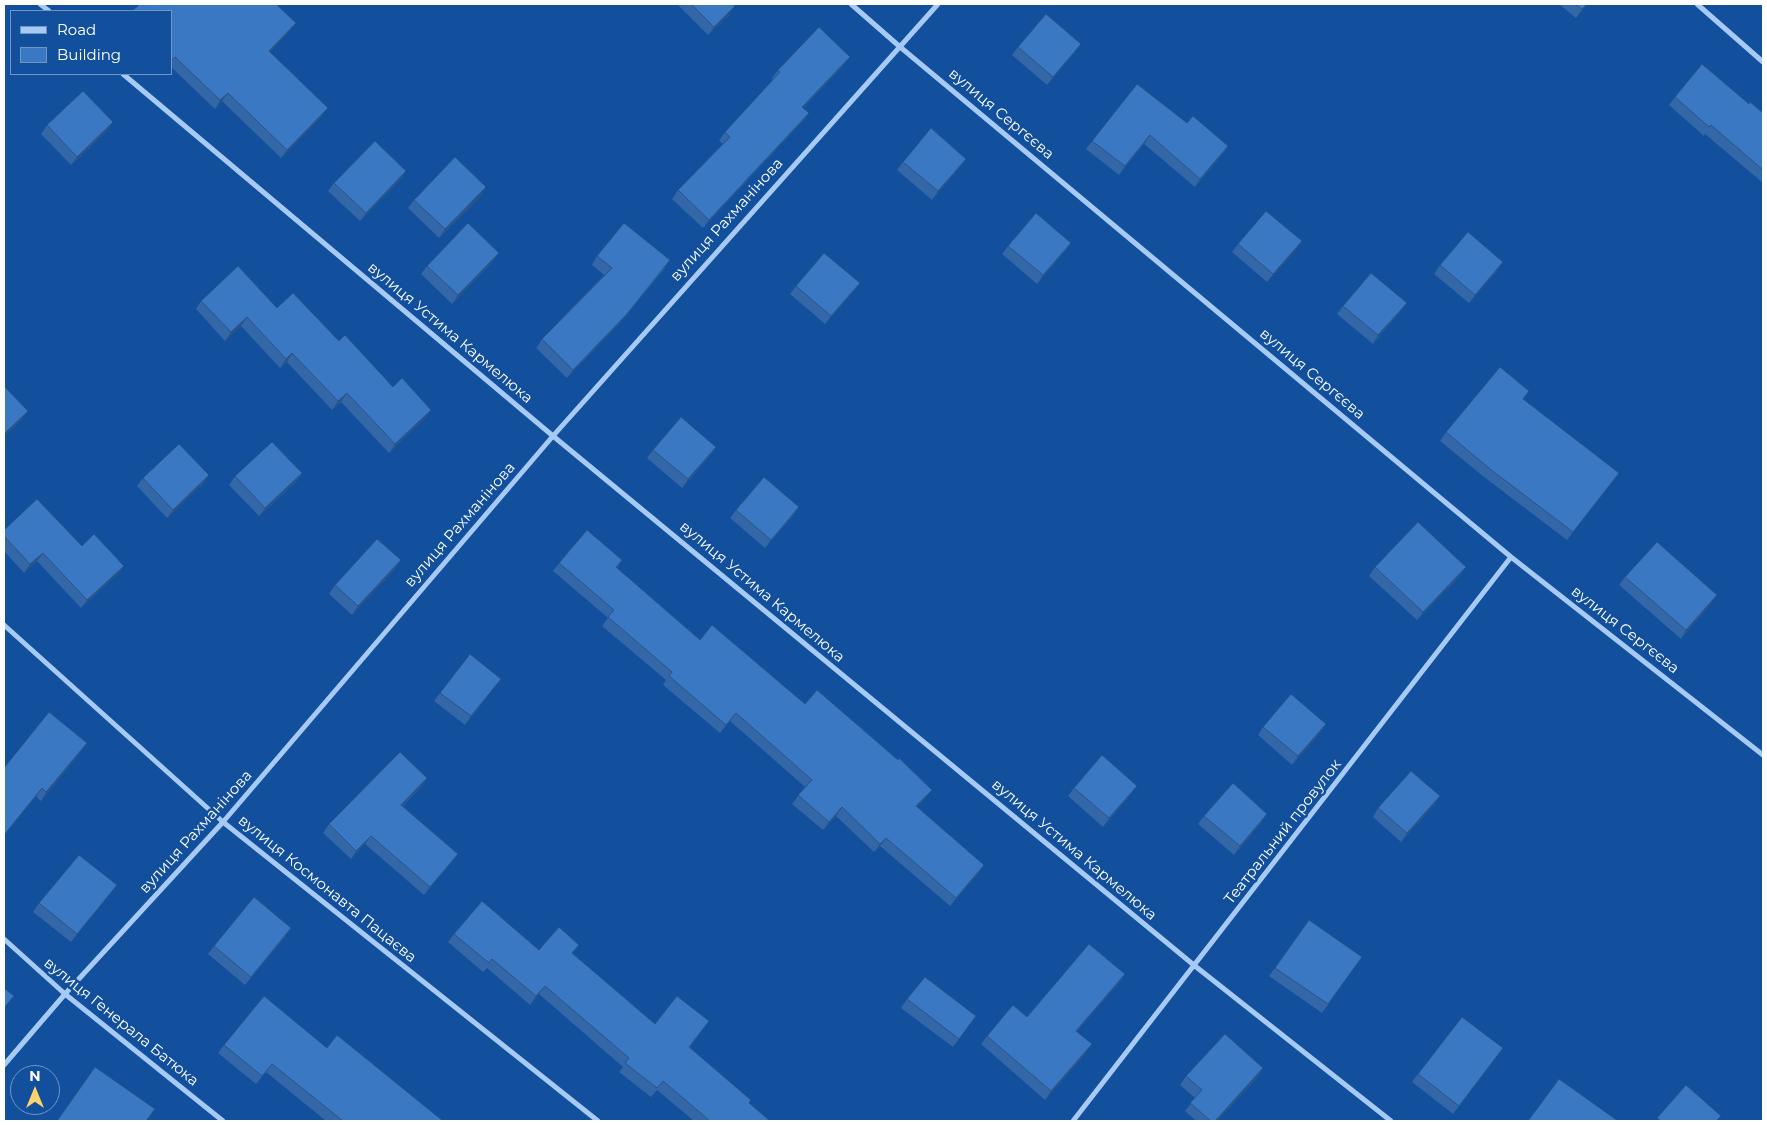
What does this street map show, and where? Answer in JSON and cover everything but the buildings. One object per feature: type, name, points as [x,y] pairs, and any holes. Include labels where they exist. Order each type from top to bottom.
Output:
[{"type":"street","name":"вулиця Сергєєва","points":[[851,4],[1511,557],[1763,755]]},
{"type":"street","name":"вулиця Рахманінова","points":[[4,1065],[65,994],[223,822],[553,436],[938,4]]},
{"type":"street","points":[[1697,4],[1763,62]]},
{"type":"street","name":"вулиця Устима Кармелюка","points":[[124,75],[553,436],[1194,966],[1391,1121]]},
{"type":"street","name":"Театральний провулок","points":[[1073,1121],[1511,557]]},
{"type":"street","name":"вулиця Космонавта Пацаєва","points":[[4,626],[223,822],[598,1121]]},
{"type":"street","name":"вулиця Генерала Батюка","points":[[4,940],[65,994],[223,1121]]}]
